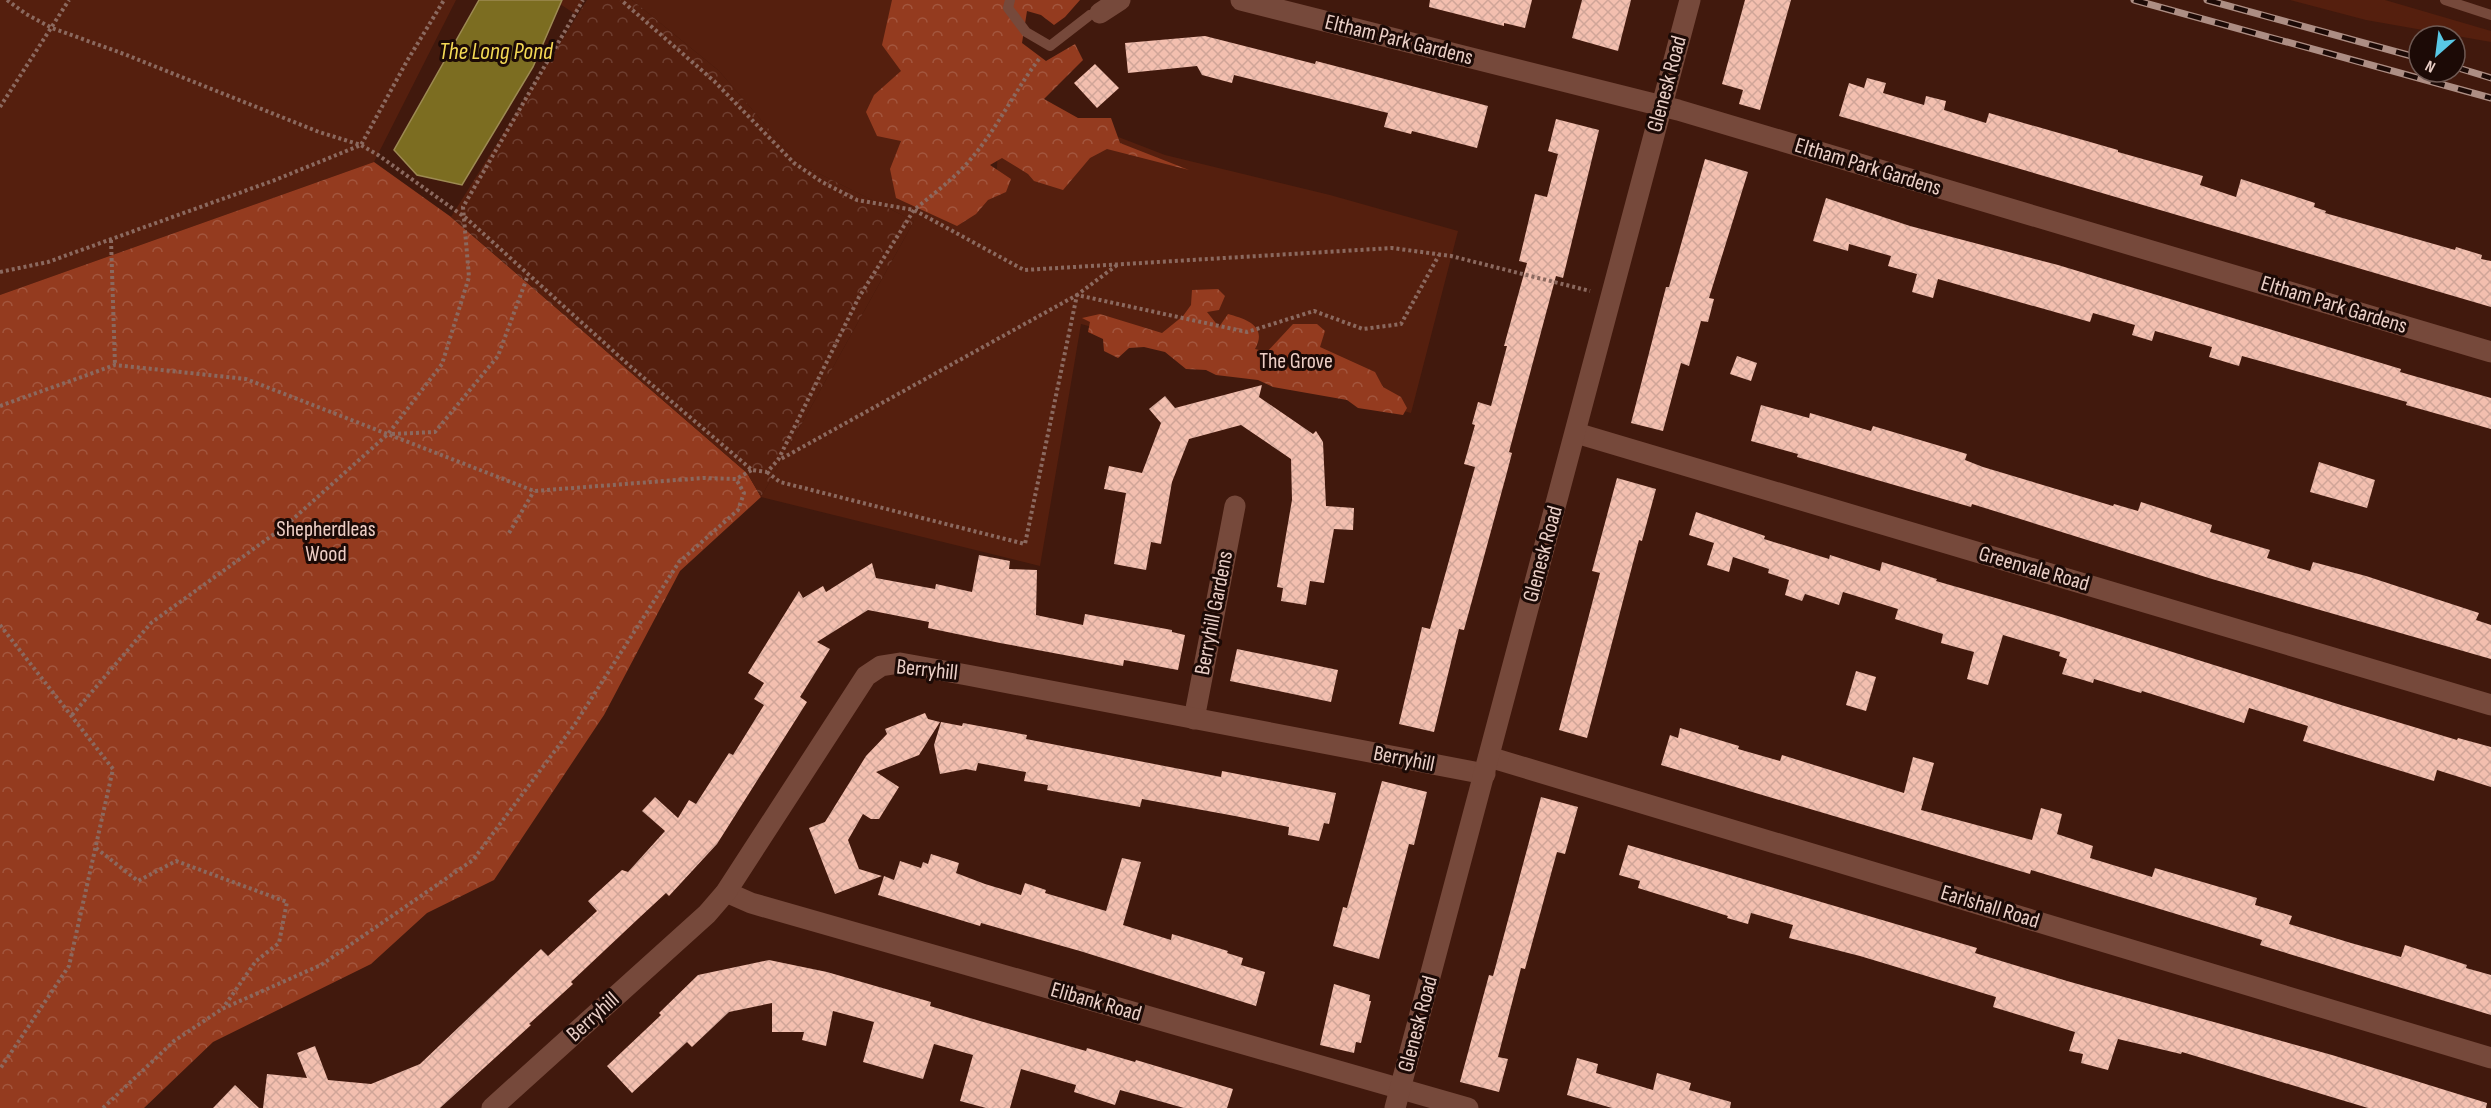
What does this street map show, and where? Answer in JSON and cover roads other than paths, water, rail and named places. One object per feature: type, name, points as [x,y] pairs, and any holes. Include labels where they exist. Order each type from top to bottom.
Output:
[{"type":"street","points":[[1100,13],[1120,0]]},
{"type":"street","name":"Eltham Park Gardens","points":[[1241,0],[1661,106],[2491,352]]},
{"type":"street","name":"Glenesk Road","points":[[1397,1098],[1690,0]]},
{"type":"street","name":"Greenvale Road","points":[[1576,433],[2491,705]]},
{"type":"street","name":"Berryhill Gardens","points":[[1194,719],[1235,506]]},
{"type":"street","name":"Berryhill","points":[[492,1108],[707,914],[726,892],[866,676],[881,666],[900,663],[1194,719],[1487,765]]},
{"type":"street","name":"Earlshall Road","points":[[1487,765],[2491,1058]]},
{"type":"street","name":"Elibank Road","points":[[726,892],[752,903],[1397,1098],[1468,1108]]},
{"type":"lane","points":[[1010,0],[1008,8],[1026,32],[1050,46],[1090,15],[1100,13]]},
{"type":"lane","points":[[2445,0],[2491,15]]},
{"type":"water","name":"The Long Pond","points":[[479,0],[562,0],[533,67],[462,185],[417,175],[394,150]]},
{"type":"railway","points":[[2134,0],[2491,98]]},
{"type":"railway","points":[[2207,0],[2407,55]]},
{"type":"railway","points":[[2467,71],[2491,78]]},
{"type":"park label","name":"The Grove","points":[[1296,361]]},
{"type":"park label","name":"Shepherdleas Wood","points":[[326,542]]}]
